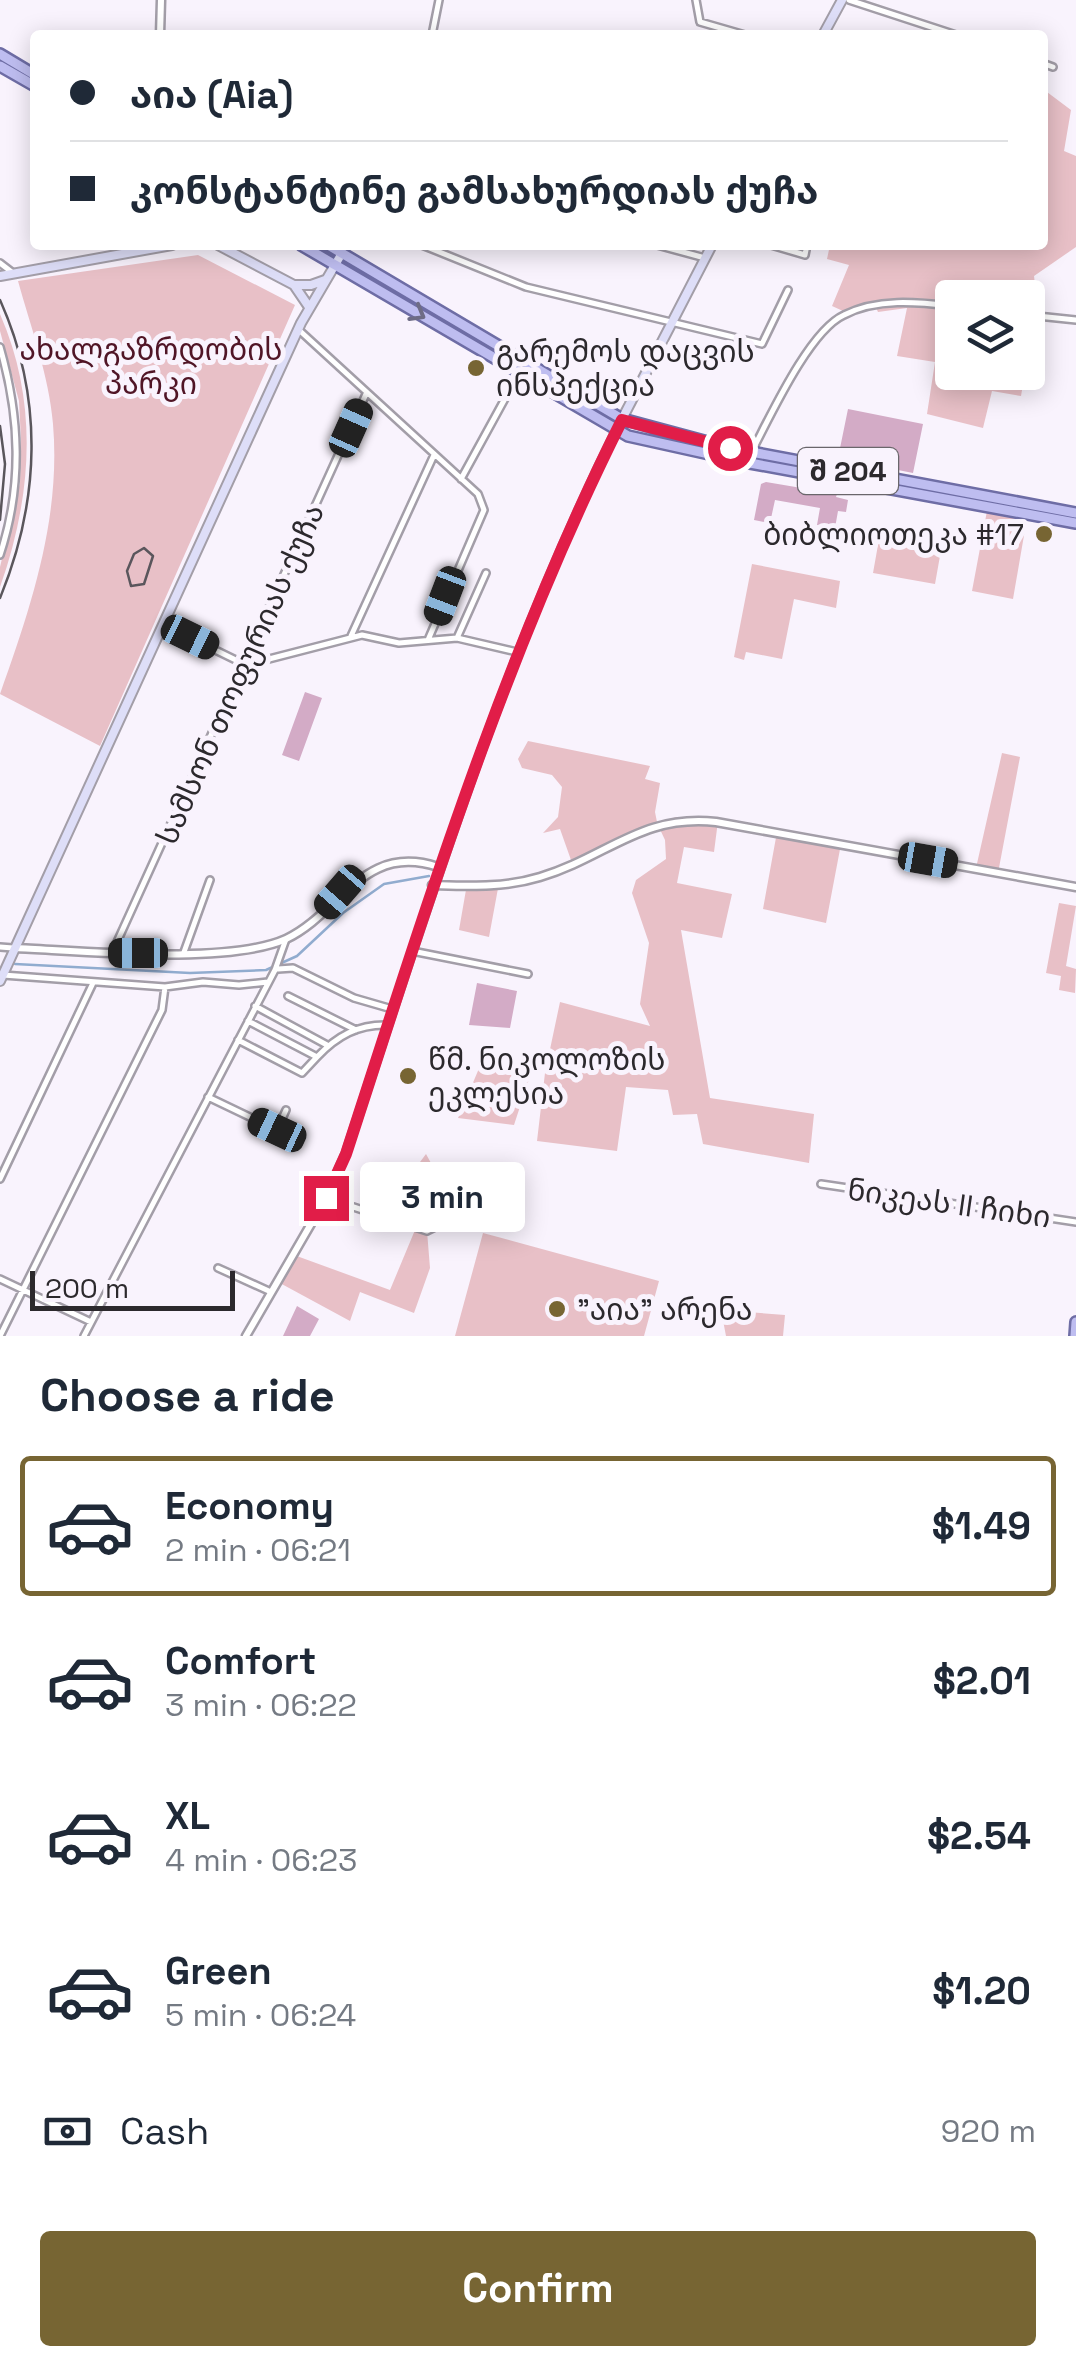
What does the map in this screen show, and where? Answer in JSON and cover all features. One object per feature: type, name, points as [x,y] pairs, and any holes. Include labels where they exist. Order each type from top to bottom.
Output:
[{"type":"main road","points":[[827,30],[845,0]]},
{"type":"main road","points":[[0,54],[30,71]]},
{"type":"main road","points":[[0,66],[30,83]]},
{"type":"main road","points":[[0,276],[148,250]]},
{"type":"main road","points":[[228,250],[294,284],[311,286],[324,280]]},
{"type":"main road","name":"შ 204","points":[[308,250],[616,431],[750,463],[1076,523]]},
{"type":"main road","points":[[2,978],[161,624],[310,307],[343,250]]},
{"type":"main road","name":"შ 204","points":[[346,250],[622,420],[751,452],[1076,513]]},
{"type":"main road","points":[[616,431],[709,250]]},
{"type":"main road","points":[[294,284],[310,307]]},
{"type":"main road","points":[[1075,1336],[1076,1322]]},
{"type":"street","points":[[160,30],[161,0]]},
{"type":"street","points":[[433,30],[439,0]]},
{"type":"street","points":[[696,0],[700,22],[728,30]]},
{"type":"street","points":[[845,0],[940,30]]},
{"type":"street","points":[[1048,65],[1053,66]]},
{"type":"street","points":[[108,250],[109,258]]},
{"type":"street","points":[[434,250],[526,287],[762,344],[788,290]]},
{"type":"street","points":[[675,250],[705,258]]},
{"type":"street","points":[[0,263],[14,273]]},
{"type":"street","points":[[751,452],[787,383],[824,332],[842,315],[895,302],[935,305]]},
{"type":"street","points":[[1045,317],[1076,320]]},
{"type":"street","points":[[299,330],[478,494],[484,510],[428,640]]},
{"type":"street","points":[[0,347],[18,438],[15,492],[0,555]]},
{"type":"street","points":[[461,480],[519,374]]},
{"type":"street","name":"სამსონ თოფურიას ქუჩა","points":[[112,953],[366,394]]},
{"type":"street","points":[[246,1336],[326,1198],[346,1154],[438,866],[517,652],[616,431]]},
{"type":"street","points":[[351,636],[434,455]]},
{"type":"street","points":[[457,638],[486,573]]},
{"type":"street","points":[[161,624],[246,664],[351,636],[399,643],[457,638],[517,652]]},
{"type":"street","points":[[432,885],[492,886],[540,877],[675,820],[716,822],[1076,887]]},
{"type":"street","points":[[0,947],[112,953],[260,948],[313,923],[340,892],[372,872],[408,862],[438,866]]},
{"type":"street","points":[[184,952],[210,880]]},
{"type":"street","points":[[84,1336],[275,970],[286,939]]},
{"type":"street","points":[[412,951],[528,974]]},
{"type":"street","points":[[275,970],[293,968],[354,998],[393,1010]]},
{"type":"street","points":[[2,978],[166,987],[203,982],[239,986],[268,982]]},
{"type":"street","points":[[0,1179],[93,983]]},
{"type":"street","points":[[0,1336],[162,1010],[166,987]]},
{"type":"street","points":[[288,996],[356,1030]]},
{"type":"street","points":[[255,1006],[328,1045]]},
{"type":"street","points":[[248,1020],[317,1057]]},
{"type":"street","points":[[238,1040],[302,1073],[337,1037],[388,1026]]},
{"type":"street","points":[[208,1097],[277,1130],[286,1110]]},
{"type":"street","name":"ნიკეას II ჩიხი","points":[[822,1184],[1076,1222]]},
{"type":"street","points":[[326,1198],[427,1231],[508,1191]]},
{"type":"street","points":[[218,1268],[271,1292]]},
{"type":"street","points":[[0,1279],[91,1322]]},
{"type":"green space","points":[[1048,93],[1071,110],[1064,151],[1076,156],[1076,247],[1034,276],[1034,280],[935,280],[935,362],[897,356],[907,308],[878,312],[873,301],[843,311],[832,306],[849,265],[827,259],[829,250],[1048,250]]},
{"type":"green space","name":"ახალგაზრდობის პარკი","points":[[198,255],[295,305],[100,746],[0,694],[41,562],[54,459],[48,388],[18,281]]},
{"type":"green space","points":[[0,314],[21,382],[27,450],[19,519],[0,587],[0,567],[20,483],[21,440],[19,401],[0,331]]},
{"type":"green space","points":[[935,362],[935,390],[1022,390],[1021,396],[992,391],[983,428],[927,414]]},
{"type":"green space","points":[[987,511],[1027,518],[1013,599],[972,591]]},
{"type":"green space","points":[[881,528],[943,539],[935,584],[873,573]]},
{"type":"green space","points":[[752,564],[840,581],[836,608],[794,599],[782,659],[746,652],[744,660],[734,657]]},
{"type":"green space","points":[[528,741],[650,766],[645,779],[660,783],[657,822],[677,817],[718,821],[714,852],[684,847],[677,883],[732,894],[722,938],[681,930],[710,1098],[814,1114],[809,1163],[703,1144],[697,1114],[673,1115],[668,1090],[626,1087],[617,1151],[537,1141],[545,1073],[560,1002],[650,1026],[640,1004],[649,943],[632,893],[636,880],[666,859],[665,840],[657,823],[571,860],[560,829],[543,833],[558,817],[562,787],[552,775],[522,768],[518,759]]},
{"type":"green space","points":[[1002,753],[1020,757],[998,873],[976,868]]},
{"type":"green space","points":[[777,832],[841,844],[826,923],[763,909]]},
{"type":"green space","points":[[499,883],[489,937],[459,930],[467,884]]},
{"type":"green space","points":[[1059,903],[1076,906],[1066,966],[1076,969],[1075,993],[1059,990],[1061,976],[1046,973]]},
{"type":"green space","points":[[483,1059],[532,1070],[514,1125],[458,1118]]},
{"type":"green space","points":[[426,1154],[459,1214],[427,1231],[430,1268],[414,1313],[360,1292],[350,1321],[278,1282],[294,1255],[390,1290],[415,1230],[379,1217]]},
{"type":"green space","name":"\"აია\" არენა","points":[[483,1233],[659,1281],[644,1336],[455,1336]]},
{"type":"green space","points":[[721,1310],[785,1315],[783,1336],[726,1336]]},
{"type":"building","points":[[848,409],[923,424],[913,473],[838,458]]},
{"type":"building","points":[[761,484],[837,494],[836,497],[848,500],[846,512],[838,511],[835,528],[817,525],[820,508],[775,500],[770,523],[754,520]]},
{"type":"building","points":[[305,692],[322,698],[299,761],[282,755]]},
{"type":"building","points":[[477,983],[517,991],[510,1028],[469,1025]]},
{"type":"building","points":[[297,1306],[319,1319],[310,1336],[283,1336]]},
{"type":"waterway","points":[[15,964],[190,973],[266,970],[297,956],[343,913],[384,884],[429,876]]},
{"type":"railway","points":[[0,300],[24,374],[32,449],[23,524],[0,598]]},
{"type":"railway","points":[[0,426],[5,464],[0,520]]},
{"type":"railway","points":[[144,548],[153,556],[144,584],[131,586],[127,571],[134,554],[144,548]]},
{"type":"place","name":"გარემოს დაცვის ინსპექცია","points":[[476,368]]},
{"type":"place","name":"ბიბლიოთეკა #17","points":[[1044,534]]},
{"type":"place","name":"წმ. ნიკოლოზის ეკლესია","points":[[408,1076]]},
{"type":"place","name":"\"აია\" არენა","points":[[557,1309]]},
{"type":"route","points":[[326,1198],[346,1154],[438,866],[517,652],[622,420],[730,448]]}]
